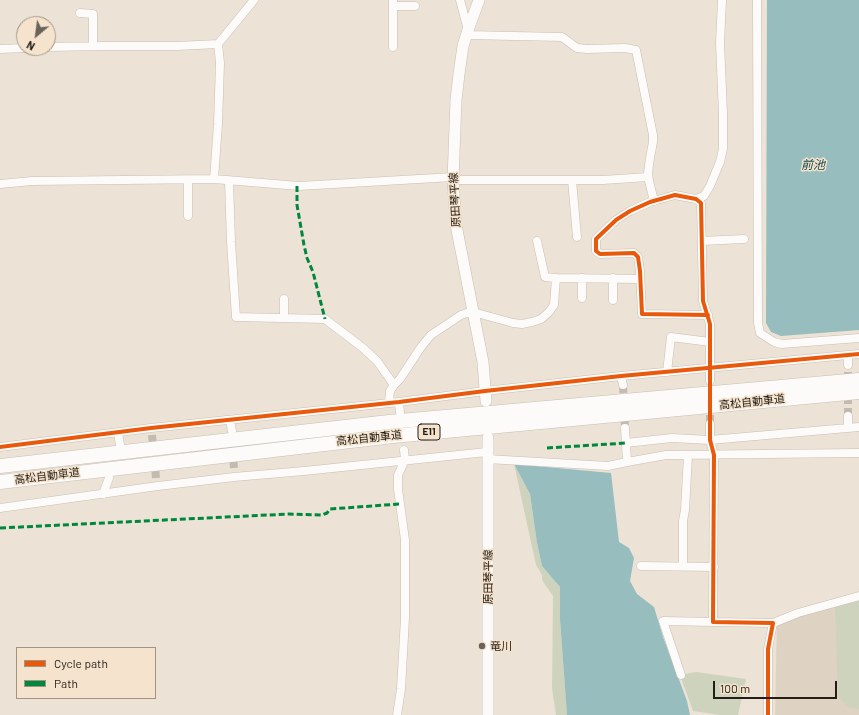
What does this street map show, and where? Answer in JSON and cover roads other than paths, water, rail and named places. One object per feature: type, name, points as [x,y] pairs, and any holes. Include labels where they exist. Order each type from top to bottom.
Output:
[{"type":"highway","name":"高松自動車道","points":[[0,466],[397,422],[859,380]]},
{"type":"highway","name":"高松自動車道","points":[[0,482],[393,436],[859,392]]},
{"type":"main road","name":"原田琴平線","points":[[479,0],[463,46],[456,100],[453,179],[456,225],[483,362],[485,396]]},
{"type":"main road","name":"原田琴平線","points":[[488,438],[488,715]]},
{"type":"street","points":[[214,179],[220,63],[218,44],[254,0]]},
{"type":"street","points":[[460,0],[467,32],[562,37],[574,46],[582,48],[625,48],[636,50],[653,135],[648,177],[654,201]]},
{"type":"street","points":[[696,199],[704,196],[710,186],[720,162],[723,149],[720,42],[722,0]]},
{"type":"street","points":[[756,0],[758,316],[760,333],[774,342],[782,344],[859,338]]},
{"type":"street","points":[[393,47],[393,3],[415,6]]},
{"type":"street","points":[[80,14],[93,14],[93,46]]},
{"type":"street","points":[[56,47],[177,46],[218,44]]},
{"type":"street","points":[[0,49],[16,48]]},
{"type":"street","points":[[0,184],[32,181],[214,179],[298,186],[453,179],[603,180],[648,177]]},
{"type":"street","points":[[188,180],[188,216]]},
{"type":"street","points":[[572,180],[577,237]]},
{"type":"street","points":[[229,181],[236,317],[325,319],[363,348],[377,361],[394,385]]},
{"type":"street","points":[[708,315],[642,314],[638,257],[634,253],[600,254],[596,251],[596,239],[616,220],[630,211],[654,201],[675,195],[696,199],[701,203],[703,301],[708,315],[710,324],[710,381]]},
{"type":"street","points":[[702,241],[744,239]]},
{"type":"street","points":[[537,241],[545,277],[640,279]]},
{"type":"street","points":[[389,403],[390,391],[431,335],[467,312],[473,312],[522,324],[541,319],[554,305],[556,278]]},
{"type":"street","points":[[582,278],[582,298]]},
{"type":"street","points":[[613,278],[613,300]]},
{"type":"street","points":[[284,299],[284,318]]},
{"type":"street","points":[[667,372],[671,337],[710,342]]},
{"type":"street","points":[[0,447],[389,403],[485,396],[621,376],[859,354]]},
{"type":"street","points":[[848,355],[848,364]]},
{"type":"street","points":[[621,376],[623,385]]},
{"type":"street","points":[[399,402],[400,413]]},
{"type":"street","points":[[848,416],[848,428]]},
{"type":"street","points":[[230,420],[232,431]]},
{"type":"street","points":[[710,424],[710,440],[714,455],[713,622]]},
{"type":"street","points":[[626,443],[672,438],[710,440],[859,427]]},
{"type":"street","points":[[625,428],[627,462]]},
{"type":"street","points":[[118,433],[120,445]]},
{"type":"street","points":[[397,715],[401,688],[405,618],[405,547],[398,488],[398,475],[405,460],[404,450]]},
{"type":"street","points":[[0,508],[103,494],[157,482],[234,473],[304,471],[405,460],[487,455],[608,466],[666,455],[859,453]]},
{"type":"street","points":[[683,566],[683,521],[686,510],[688,455]]},
{"type":"street","points":[[103,494],[109,478]]},
{"type":"street","points":[[642,566],[714,567]]},
{"type":"street","points":[[681,675],[662,621],[773,623],[798,613],[859,596]]},
{"type":"street","points":[[768,715],[768,649],[773,623]]},
{"type":"water","name":"前池","points":[[767,0],[859,0],[859,330],[781,336],[771,332],[766,323]]},
{"type":"water","points":[[514,464],[611,473],[619,542],[629,548],[634,558],[630,581],[637,594],[654,607],[663,637],[687,701],[690,715],[567,715],[560,619],[560,587],[542,566],[530,494]]},
{"type":"tunnel","points":[[848,365],[848,416]]},
{"type":"tunnel","points":[[623,385],[625,428]]},
{"type":"tunnel","points":[[710,403],[710,424]]},
{"type":"tunnel","points":[[152,435],[156,478]]},
{"type":"tunnel","points":[[232,436],[234,469]]},
{"type":"place","name":"竜川","points":[[482,646]]}]
